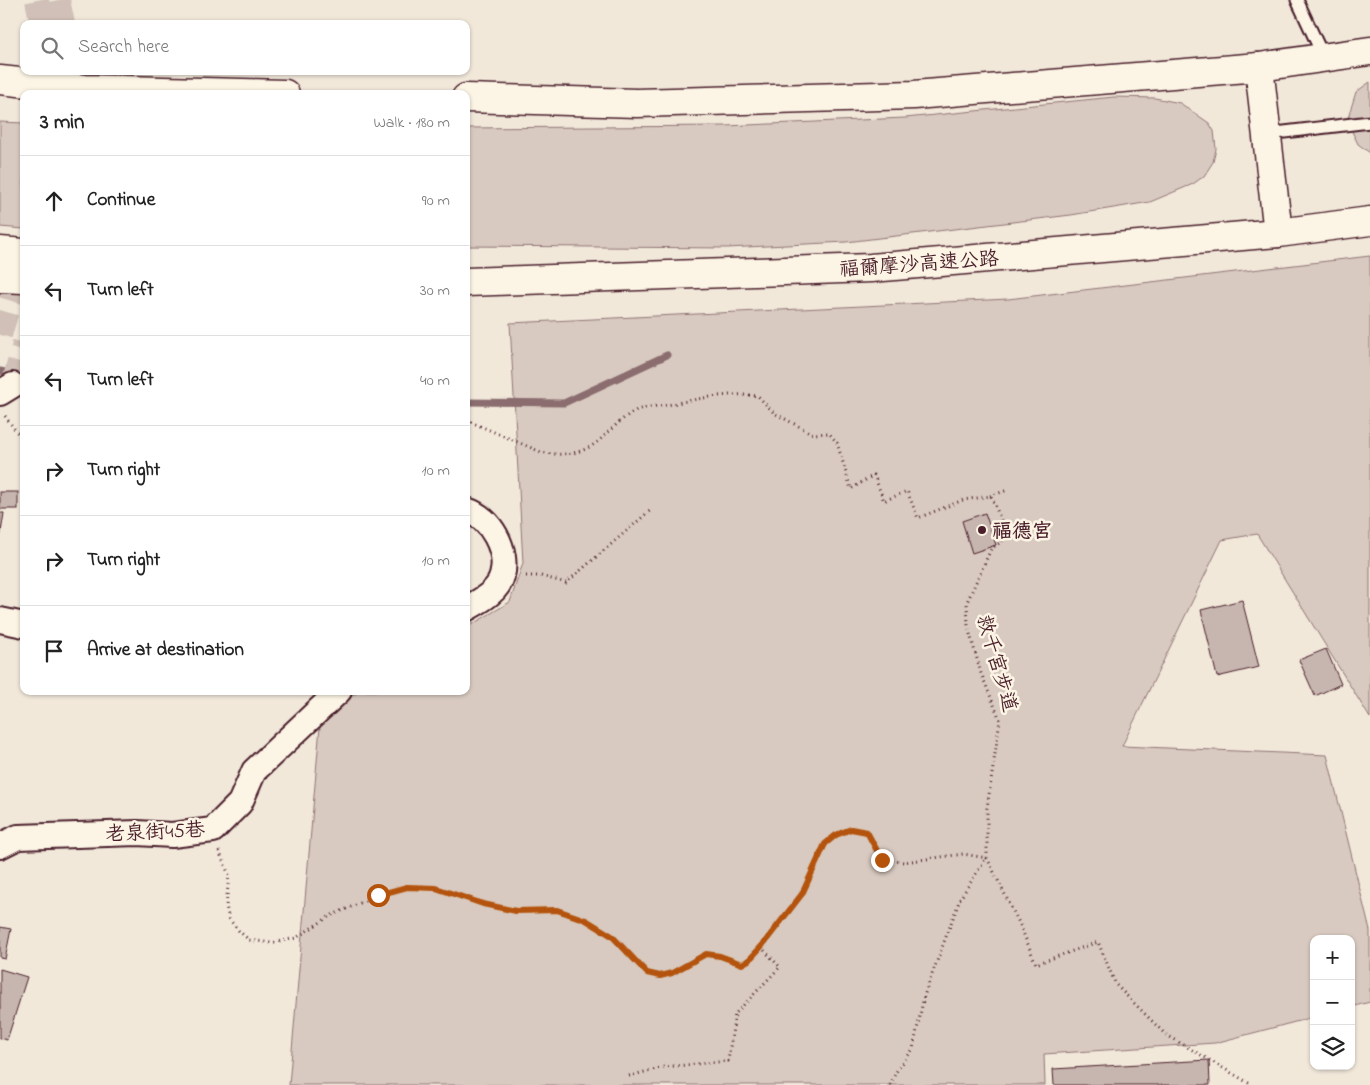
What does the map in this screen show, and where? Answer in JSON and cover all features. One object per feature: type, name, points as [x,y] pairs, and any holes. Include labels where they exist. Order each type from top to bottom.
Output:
[{"type":"highway","points":[[470,98],[637,102],[914,95],[1259,67],[1370,51]]},
{"type":"highway","points":[[1259,67],[1278,233]]},
{"type":"highway","points":[[0,80],[85,89],[125,90]]},
{"type":"highway","name":"福爾摩沙高速公路","points":[[470,282],[871,268],[1278,233],[1370,221]]},
{"type":"highway","points":[[0,251],[20,253]]},
{"type":"highway","points":[[0,278],[20,279]]},
{"type":"street","points":[[470,511],[493,529],[503,556],[502,577],[489,596],[470,607]]},
{"type":"street","points":[[0,620],[20,625]]},
{"type":"street","name":"老泉街45巷","points":[[0,846],[18,837],[137,833],[172,835],[212,830],[240,803],[254,771],[335,695]]},
{"type":"lane","points":[[1297,0],[1324,58]]},
{"type":"lane","points":[[1266,134],[1370,122]]},
{"type":"path","points":[[470,422],[552,455],[581,452],[600,440],[619,421],[638,410],[718,396],[745,394],[758,396],[774,413],[813,434],[829,433],[837,443],[851,488],[874,475],[884,501],[907,491],[918,518],[963,500],[991,496],[1008,490]]},
{"type":"path","points":[[6,397],[20,432]]},
{"type":"path","name":"救千宮步道","points":[[991,496],[1008,537],[991,549],[967,602],[968,627],[981,673],[1000,720],[987,808],[987,858],[1020,925],[1036,964],[1098,942],[1116,985],[1165,1034],[1252,1085]]},
{"type":"path","points":[[502,577],[541,576],[566,583],[652,509]]},
{"type":"path","points":[[218,848],[229,874],[226,906],[229,919],[249,940],[272,943],[296,938],[330,916],[378,895],[407,887],[436,888],[483,904],[516,911],[557,910],[586,920],[612,936],[647,973],[660,976],[672,973],[706,954],[720,956],[742,964],[749,960],[802,894],[825,844],[836,835],[851,829],[867,832],[882,860],[904,862],[963,854],[987,858],[960,899],[924,996],[913,1049],[896,1072],[890,1085]]},
{"type":"path","points":[[629,1076],[664,1067],[728,1061],[735,1014],[780,967],[761,947]]},
{"type":"shaded area","points":[[1370,82],[1370,153],[1358,144],[1347,121],[1356,92]]},
{"type":"shaded area","points":[[1114,97],[1155,98],[1180,103],[1209,123],[1214,131],[1216,149],[1213,162],[1204,176],[1193,184],[1150,202],[1071,215],[846,242],[727,248],[470,246],[470,128],[725,126],[905,118]]},
{"type":"shaded area","points":[[0,122],[20,123],[20,229],[0,227]]},
{"type":"shaded area","points":[[1370,256],[1370,718],[1257,534],[1222,540],[1122,746],[1327,755],[1370,931],[1370,1002],[1355,1006],[1355,935],[1310,935],[1310,1018],[1215,1043],[1044,1054],[1045,1085],[289,1085],[321,715],[354,695],[470,695],[470,626],[510,602],[523,563],[510,323],[1008,299]]},
{"type":"building","points":[[0,492],[18,492],[18,509],[0,509]]},
{"type":"building","points":[[0,513],[4,513],[0,539]]},
{"type":"building","points":[[985,513],[996,545],[972,553],[962,521]]},
{"type":"building","points":[[1242,600],[1259,667],[1217,677],[1201,610]]},
{"type":"building","points":[[1326,649],[1341,684],[1315,696],[1299,660]]},
{"type":"building","points":[[0,927],[11,929],[5,959],[0,958]]},
{"type":"building","points":[[0,969],[27,977],[7,1040],[0,1038]]},
{"type":"building","points":[[1209,1060],[1210,1085],[1054,1085],[1053,1069]]},
{"type":"waterway","points":[[470,402],[564,403],[667,355]]},
{"type":"waterway","points":[[0,371],[20,374]]},
{"type":"tunnel","points":[[37,0],[41,20]]},
{"type":"tunnel","points":[[58,0],[62,20]]},
{"type":"tunnel","points":[[0,335],[20,265]]},
{"type":"tunnel","points":[[13,385],[20,359]]},
{"type":"place","name":"福德宮","points":[[982,530]]},
{"type":"route","points":[[378,895],[407,887],[436,888],[483,904],[516,911],[557,910],[586,920],[612,936],[647,973],[660,976],[672,973],[706,954],[720,956],[742,964],[749,960],[802,894],[825,844],[836,835],[851,829],[867,832],[882,860]]}]
